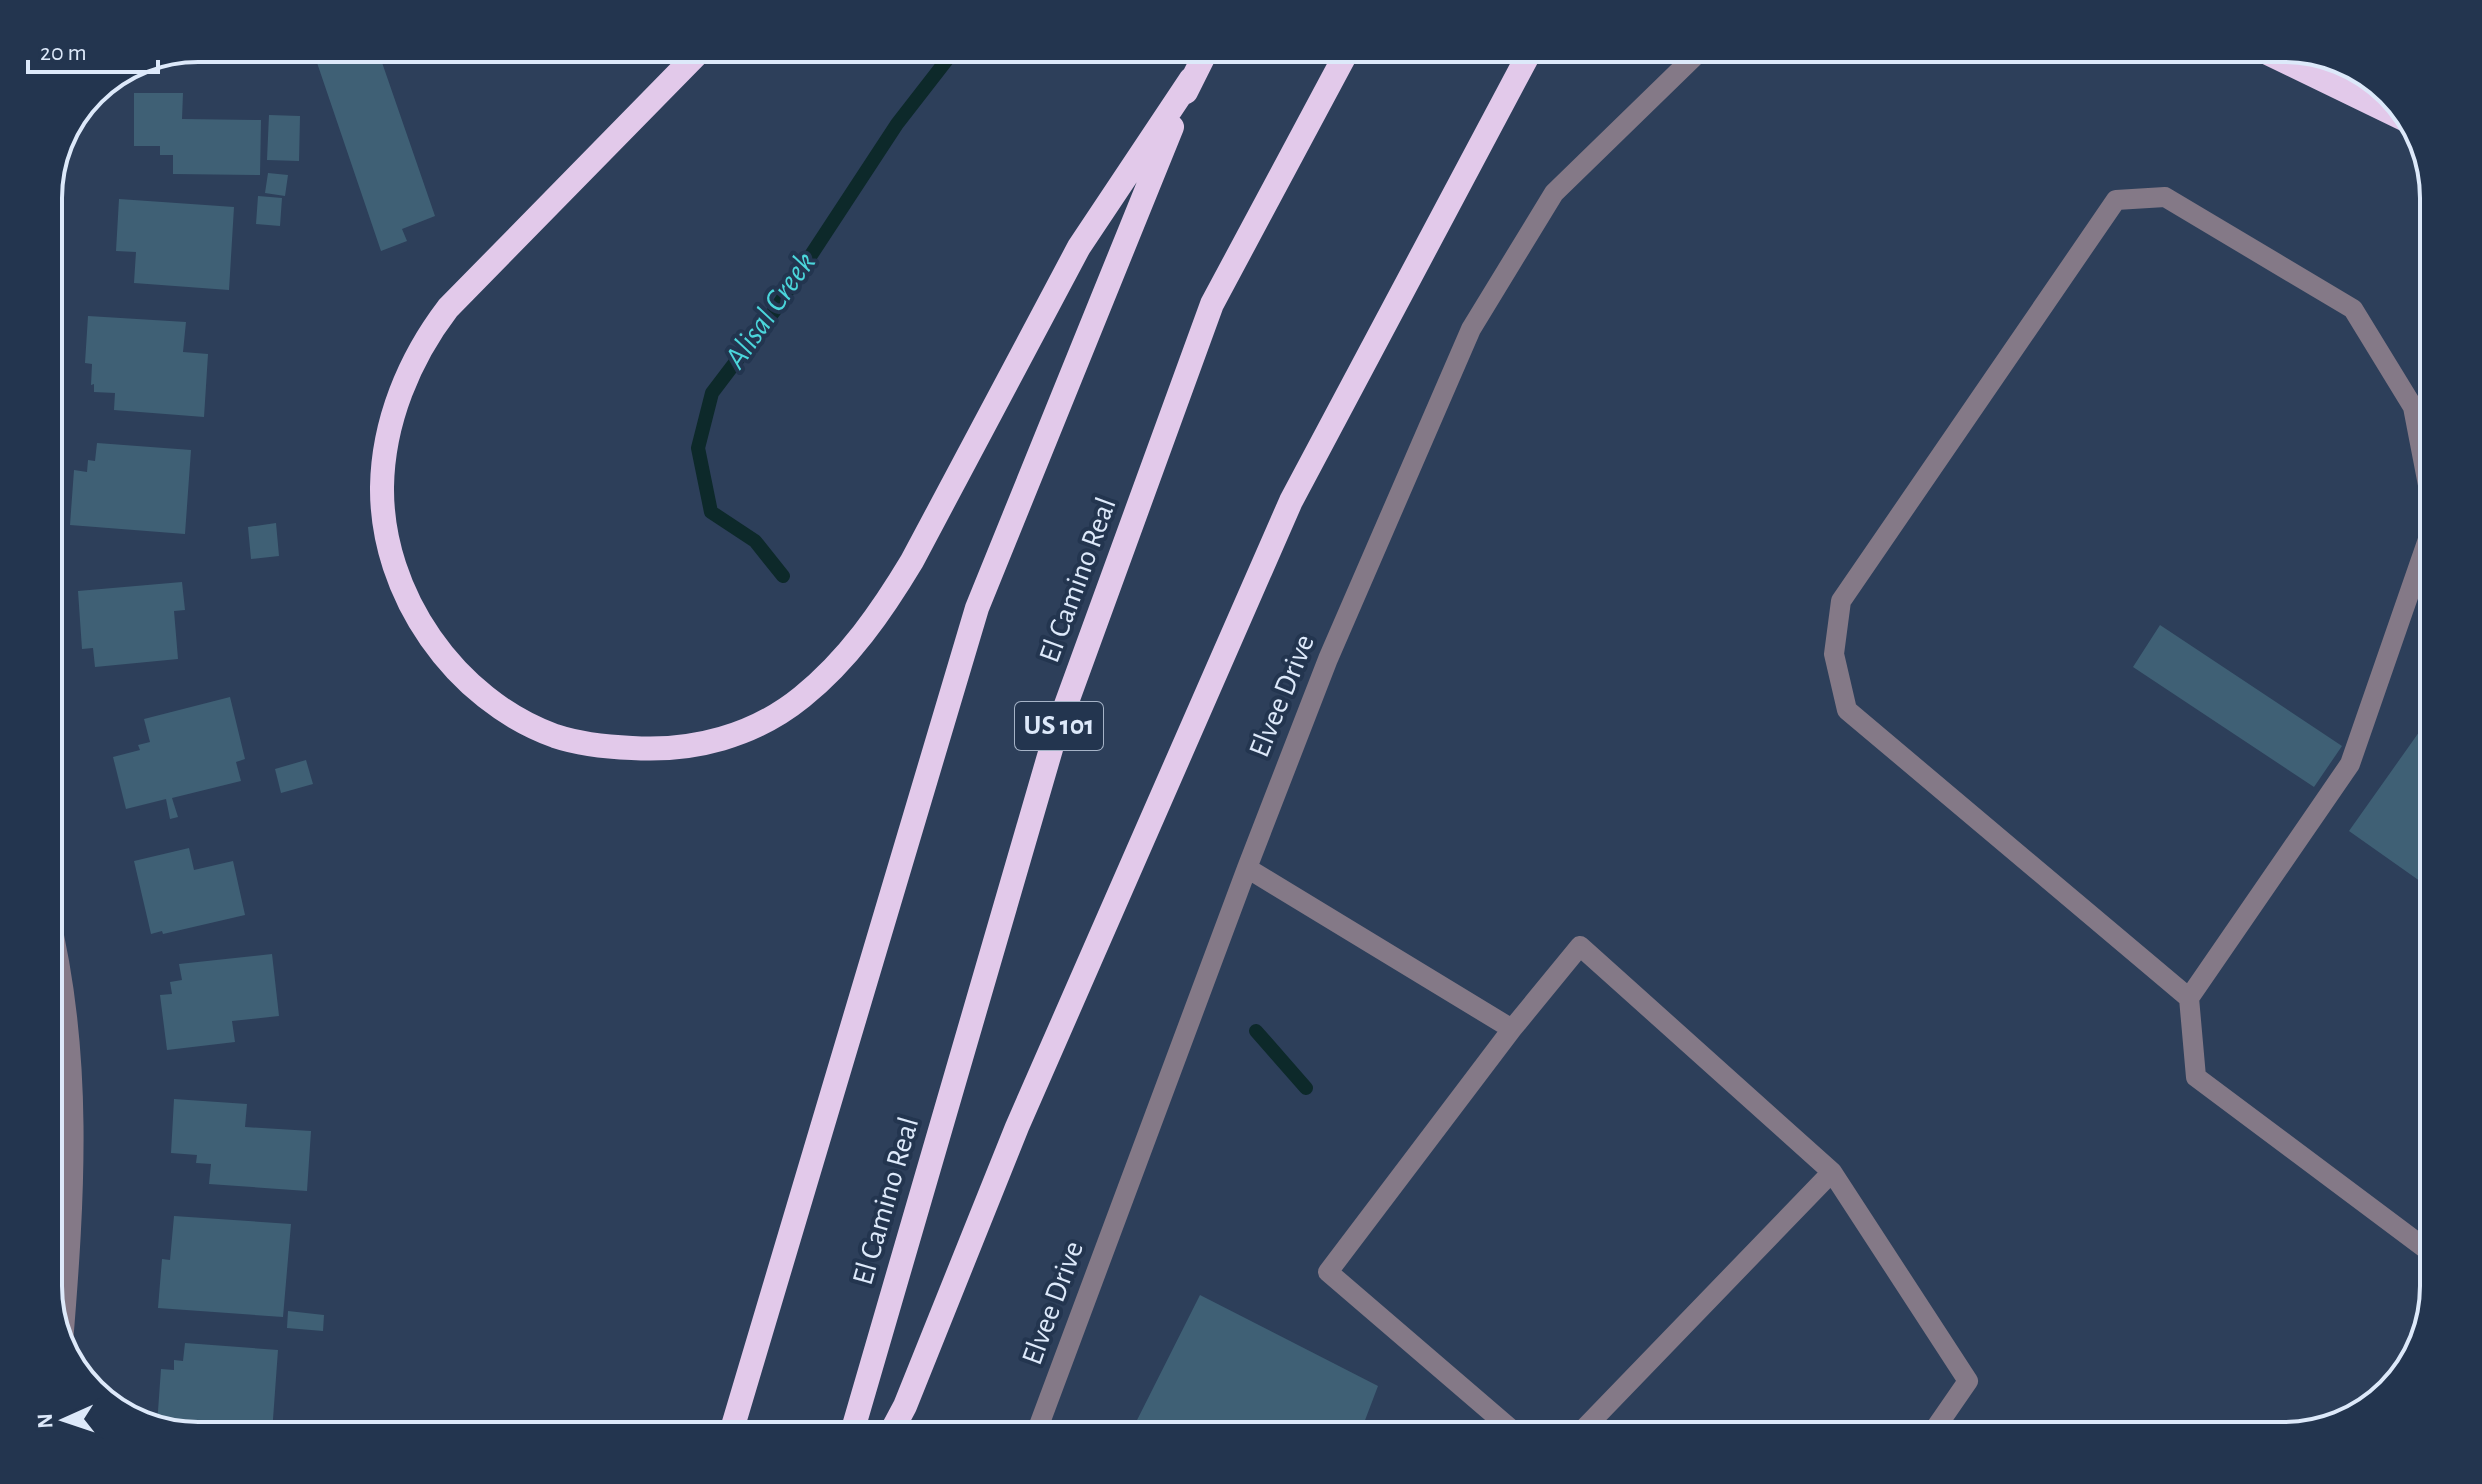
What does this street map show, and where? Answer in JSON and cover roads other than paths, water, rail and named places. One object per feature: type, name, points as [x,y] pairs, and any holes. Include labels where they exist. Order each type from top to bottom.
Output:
[{"type":"highway","points":[[689,62],[448,308],[413,361],[395,410],[385,454],[382,488],[390,549],[400,579],[428,636],[462,676],[497,706],[557,737],[590,744],[664,750],[737,734],[770,718],[830,672],[889,601],[1079,247],[1200,62]]},
{"type":"highway","name":"El Camino Real","points":[[855,1422],[1056,732],[1212,304],[1342,62]]},
{"type":"highway","points":[[896,1422],[1017,1127],[1291,501],[1525,62]]},
{"type":"highway","points":[[2286,62],[2389,112]]},
{"type":"highway","points":[[734,1422],[977,608],[1191,79]]},
{"type":"street","name":"Elvee Drive","points":[[1040,1422],[1328,659],[1471,329],[1554,193],[1689,62]]},
{"type":"street","points":[[2189,998],[1847,710],[1834,654],[1841,601],[2116,200],[2165,197],[2353,309],[2413,407],[2420,444]]},
{"type":"street","points":[[2420,560],[2350,764],[2189,998],[2196,1077],[2420,1245]]},
{"type":"street","points":[[1247,868],[1512,1029]]},
{"type":"street","points":[[1503,1422],[1328,1272],[1512,1029],[1580,946],[1832,1172],[1968,1381],[1940,1422]]},
{"type":"street","points":[[62,980],[62,1003]]},
{"type":"street","points":[[62,1046],[74,1095],[65,1310]]},
{"type":"street","points":[[1591,1422],[1832,1172]]},
{"type":"waterway","name":"Alisal Creek","points":[[783,576],[755,541],[711,512],[698,448],[712,393],[775,310],[897,124],[945,62]]},
{"type":"waterway","name":"Alisal Creek","points":[[1256,1031],[1306,1088]]}]
